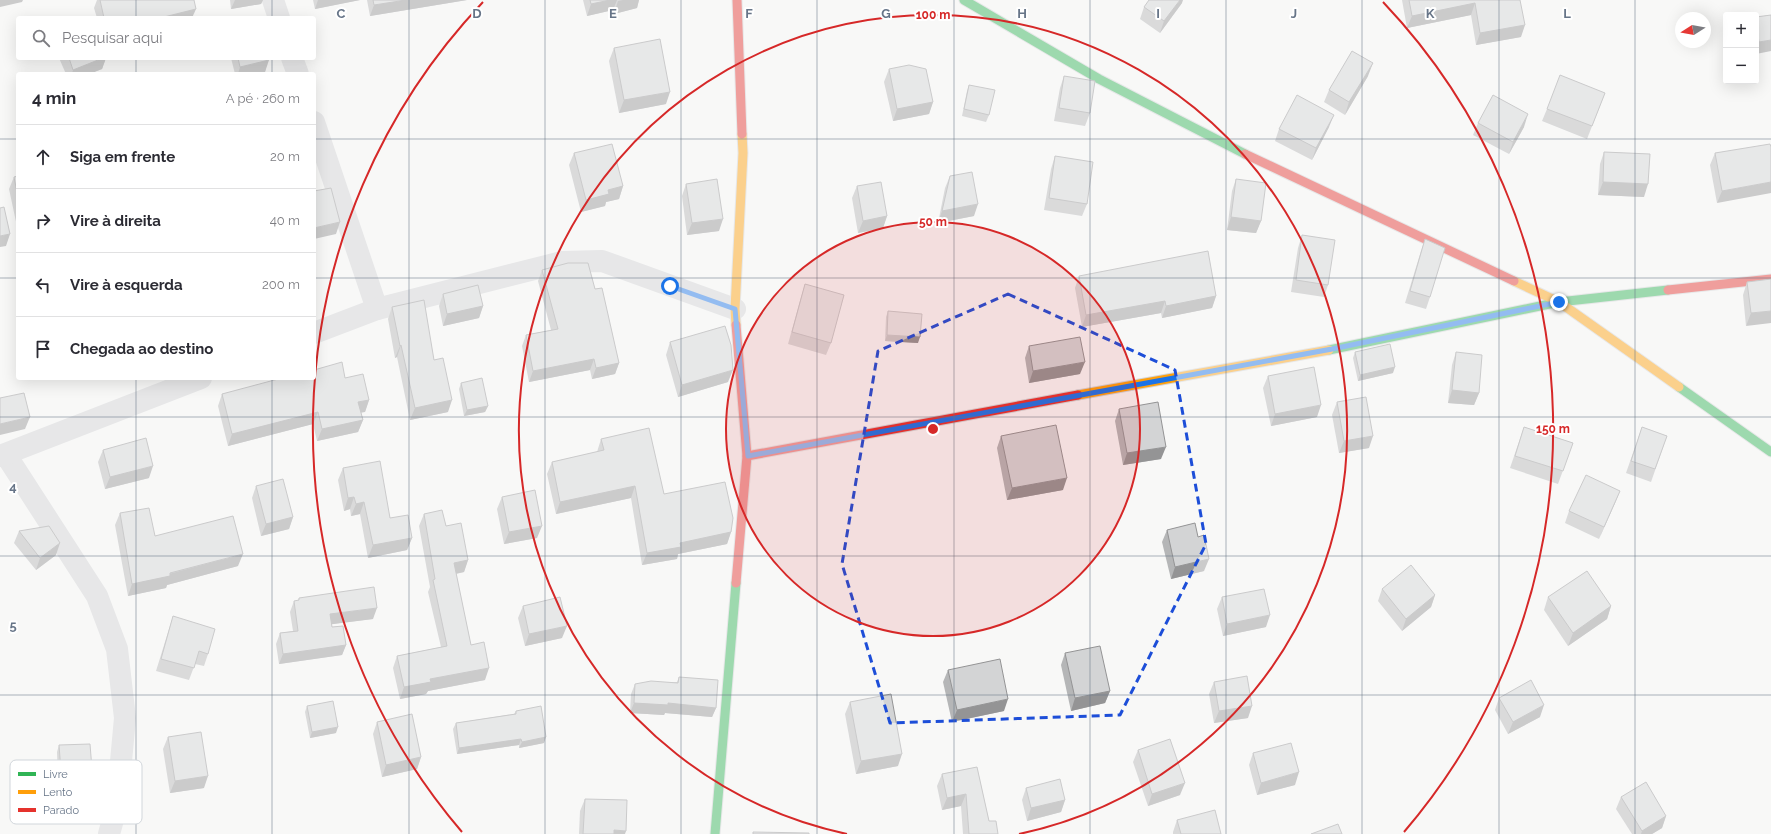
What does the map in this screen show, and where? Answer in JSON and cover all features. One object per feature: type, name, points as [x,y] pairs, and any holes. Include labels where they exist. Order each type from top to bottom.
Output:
[{"type":"street","points":[[273,0],[278,16]]},
{"type":"street","points":[[715,834],[748,456],[735,309],[743,153],[738,0]]},
{"type":"street","points":[[964,0],[1099,79],[1266,165],[1559,302],[1771,452]]},
{"type":"street","points":[[293,60],[297,72]]},
{"type":"street","points":[[316,128],[377,309]]},
{"type":"street","points":[[316,332],[377,309],[562,262],[602,261],[735,309]]},
{"type":"street","points":[[748,456],[1332,349],[1559,302],[1771,279]]},
{"type":"street","points":[[121,760],[125,718],[117,649],[97,596],[3,456],[196,380]]},
{"type":"street","points":[[109,834],[111,824]]},
{"type":"highlighted area","points":[[1008,294],[1175,370],[1206,544],[1120,715],[890,723],[842,564],[878,351]]},
{"type":"building","points":[[100,0],[194,0],[196,9],[168,16],[104,16]]},
{"type":"building","points":[[373,0],[406,0],[374,5]]},
{"type":"building","points":[[590,0],[610,0],[591,4]]},
{"type":"building","points":[[1149,0],[1180,0],[1164,21],[1144,7]]},
{"type":"building","points":[[1409,0],[1520,0],[1525,25],[1480,33],[1475,3],[1412,16]]},
{"type":"building","points":[[1771,15],[1771,40],[1759,42],[1759,17]]},
{"type":"building","points":[[660,39],[670,92],[624,100],[614,48]]},
{"type":"building","points":[[1352,51],[1373,63],[1349,102],[1329,90]]},
{"type":"building","points":[[70,60],[98,60],[73,70]]},
{"type":"building","points":[[238,60],[269,60],[240,67]]},
{"type":"building","points":[[909,65],[926,69],[933,102],[897,109],[889,69]]},
{"type":"building","points":[[1560,75],[1605,93],[1592,126],[1547,109]]},
{"type":"building","points":[[1064,76],[1095,81],[1090,113],[1059,108]]},
{"type":"building","points":[[969,85],[995,90],[989,115],[964,109]]},
{"type":"building","points":[[1297,95],[1334,115],[1316,148],[1279,129]]},
{"type":"building","points":[[1493,95],[1528,114],[1513,142],[1478,123]]},
{"type":"building","points":[[612,144],[623,186],[608,190],[609,194],[586,200],[574,153]]},
{"type":"building","points":[[1770,144],[1771,182],[1722,191],[1715,153]]},
{"type":"building","points":[[1604,152],[1650,154],[1648,184],[1603,182]]},
{"type":"building","points":[[1055,156],[1093,162],[1087,204],[1049,198]]},
{"type":"building","points":[[972,172],[978,204],[942,211],[950,176]]},
{"type":"building","points":[[16,176],[16,188],[14,177]]},
{"type":"building","points":[[717,179],[723,219],[692,223],[686,184]]},
{"type":"building","points":[[1236,179],[1266,183],[1261,221],[1231,217]]},
{"type":"building","points":[[881,182],[887,216],[863,221],[857,186]]},
{"type":"building","points":[[331,188],[340,222],[316,228],[316,191]]},
{"type":"building","points":[[4,207],[10,234],[0,236],[0,208]]},
{"type":"building","points":[[1302,235],[1335,240],[1328,285],[1296,280]]},
{"type":"building","points":[[1425,239],[1445,248],[1430,297],[1410,291]]},
{"type":"building","points":[[1208,251],[1216,296],[1166,306],[1165,301],[1086,315],[1079,276]]},
{"type":"building","points":[[568,263],[588,263],[595,289],[602,288],[619,363],[596,368],[594,359],[533,371],[526,335],[558,329],[542,270]]},
{"type":"building","points":[[1771,279],[1771,311],[1751,313],[1747,282]]},
{"type":"building","points":[[805,284],[844,295],[831,343],[792,332]]},
{"type":"building","points":[[478,285],[483,306],[447,314],[443,294]]},
{"type":"building","points":[[424,300],[434,360],[443,358],[452,400],[415,408],[392,307]]},
{"type":"building","points":[[888,311],[922,314],[920,337],[887,335]]},
{"type":"building","points":[[725,326],[731,345],[733,370],[682,385],[670,342]]},
{"type":"building","points":[[1080,337],[1085,362],[1033,371],[1029,346]]},
{"type":"building","points":[[1390,344],[1395,367],[1360,375],[1355,352]]},
{"type":"building","points":[[1456,352],[1482,355],[1479,393],[1452,390]]},
{"type":"building","points":[[342,362],[345,378],[363,374],[369,400],[358,402],[363,420],[322,429],[318,412],[232,434],[222,394],[274,380],[316,380],[316,369]]},
{"type":"building","points":[[1314,367],[1321,405],[1275,414],[1268,376]]},
{"type":"building","points":[[482,378],[488,406],[467,410],[461,383]]},
{"type":"building","points":[[24,393],[30,417],[0,424],[0,398]]},
{"type":"building","points":[[1366,397],[1373,436],[1344,441],[1337,402]]},
{"type":"building","points":[[1158,402],[1166,447],[1127,453],[1119,409]]},
{"type":"building","points":[[1056,425],[1067,478],[1012,488],[1001,436]]},
{"type":"building","points":[[1524,427],[1573,443],[1563,471],[1515,456]]},
{"type":"building","points":[[1642,427],[1667,436],[1655,469],[1631,461]]},
{"type":"building","points":[[649,428],[664,494],[725,482],[733,518],[731,532],[680,543],[681,547],[647,553],[635,486],[560,502],[552,462],[604,450],[601,439]]},
{"type":"building","points":[[146,438],[153,466],[110,477],[103,450]]},
{"type":"building","points":[[380,461],[390,518],[408,515],[412,538],[373,545],[364,502],[356,504],[354,497],[348,498],[343,468]]},
{"type":"building","points":[[1586,475],[1620,491],[1604,527],[1569,511]]},
{"type":"building","points":[[283,479],[293,517],[266,524],[256,486]]},
{"type":"building","points":[[535,490],[542,526],[509,532],[502,497]]},
{"type":"building","points":[[149,508],[155,536],[233,516],[243,554],[170,573],[170,576],[132,584],[120,513]]},
{"type":"building","points":[[442,510],[446,526],[461,523],[468,560],[454,563],[471,645],[484,642],[489,668],[430,679],[431,682],[404,687],[397,656],[447,646],[433,580],[435,579],[424,514]]},
{"type":"building","points":[[1195,523],[1198,537],[1204,535],[1209,559],[1175,567],[1167,530]]},
{"type":"building","points":[[49,526],[60,543],[40,558],[19,531]]},
{"type":"building","points":[[1411,565],[1435,595],[1406,619],[1382,589]]},
{"type":"building","points":[[1587,571],[1611,606],[1573,633],[1548,597]]},
{"type":"building","points":[[374,587],[377,608],[330,614],[332,627],[343,626],[346,645],[283,654],[280,633],[298,631],[294,601],[299,600],[299,598]]},
{"type":"building","points":[[1264,589],[1270,615],[1227,624],[1222,597]]},
{"type":"building","points":[[560,597],[567,626],[529,634],[523,606]]},
{"type":"building","points":[[173,616],[215,629],[208,654],[199,651],[194,668],[161,659]]},
{"type":"building","points":[[1100,646],[1110,691],[1075,698],[1065,653]]},
{"type":"building","points":[[1000,659],[1008,699],[957,710],[948,670]]},
{"type":"building","points":[[1247,676],[1252,706],[1219,711],[1214,682]]},
{"type":"building","points":[[679,677],[718,680],[716,708],[668,703],[668,705],[634,703],[635,684],[651,681],[678,683]]},
{"type":"building","points":[[1531,680],[1544,705],[1513,722],[1499,698]]},
{"type":"building","points":[[891,694],[902,754],[861,761],[850,702]]},
{"type":"building","points":[[333,701],[338,727],[312,732],[307,706]]},
{"type":"building","points":[[541,706],[546,737],[522,742],[521,739],[459,748],[456,723],[516,714],[516,711]]},
{"type":"building","points":[[412,714],[421,757],[386,765],[377,722]]},
{"type":"building","points":[[201,732],[208,776],[175,781],[168,737]]},
{"type":"building","points":[[1170,739],[1185,783],[1152,794],[1138,750]]},
{"type":"building","points":[[1291,743],[1299,772],[1261,783],[1253,753]]},
{"type":"building","points":[[90,744],[91,760],[60,760],[59,745]]},
{"type":"building","points":[[977,767],[989,821],[996,821],[998,834],[969,834],[966,794],[947,798],[942,774]]},
{"type":"building","points":[[1060,779],[1065,800],[1031,808],[1026,788]]},
{"type":"building","points":[[1646,782],[1666,816],[1642,831],[1621,797]]},
{"type":"building","points":[[585,799],[627,800],[626,831],[614,830],[614,834],[583,834]]},
{"type":"building","points":[[1215,810],[1221,834],[1181,834],[1177,820]]},
{"type":"building","points":[[1338,824],[1342,834],[1311,834]]},
{"type":"building","points":[[753,832],[809,833],[809,834],[753,834]]},
{"type":"traffic: fast","points":[[964,0],[1099,79],[1245,154]]},
{"type":"traffic: fast","points":[[1329,350],[1559,302],[1668,290]]},
{"type":"traffic: fast","points":[[1679,387],[1771,452]]},
{"type":"traffic: fast","points":[[715,834],[736,583]]},
{"type":"traffic: slow","points":[[736,325],[735,309],[743,153],[742,134]]},
{"type":"traffic: slow","points":[[1514,281],[1559,302],[1679,387]]},
{"type":"traffic: slow","points":[[1078,395],[1329,350]]},
{"type":"traffic: jam","points":[[737,0],[742,134]]},
{"type":"traffic: jam","points":[[1245,154],[1514,281]]},
{"type":"traffic: jam","points":[[1668,290],[1771,279]]},
{"type":"traffic: jam","points":[[736,325],[747,456],[736,583]]},
{"type":"traffic: jam","points":[[747,456],[1078,395]]},
{"type":"route","points":[[670,286],[735,309],[748,456],[1332,349],[1559,302]]}]
